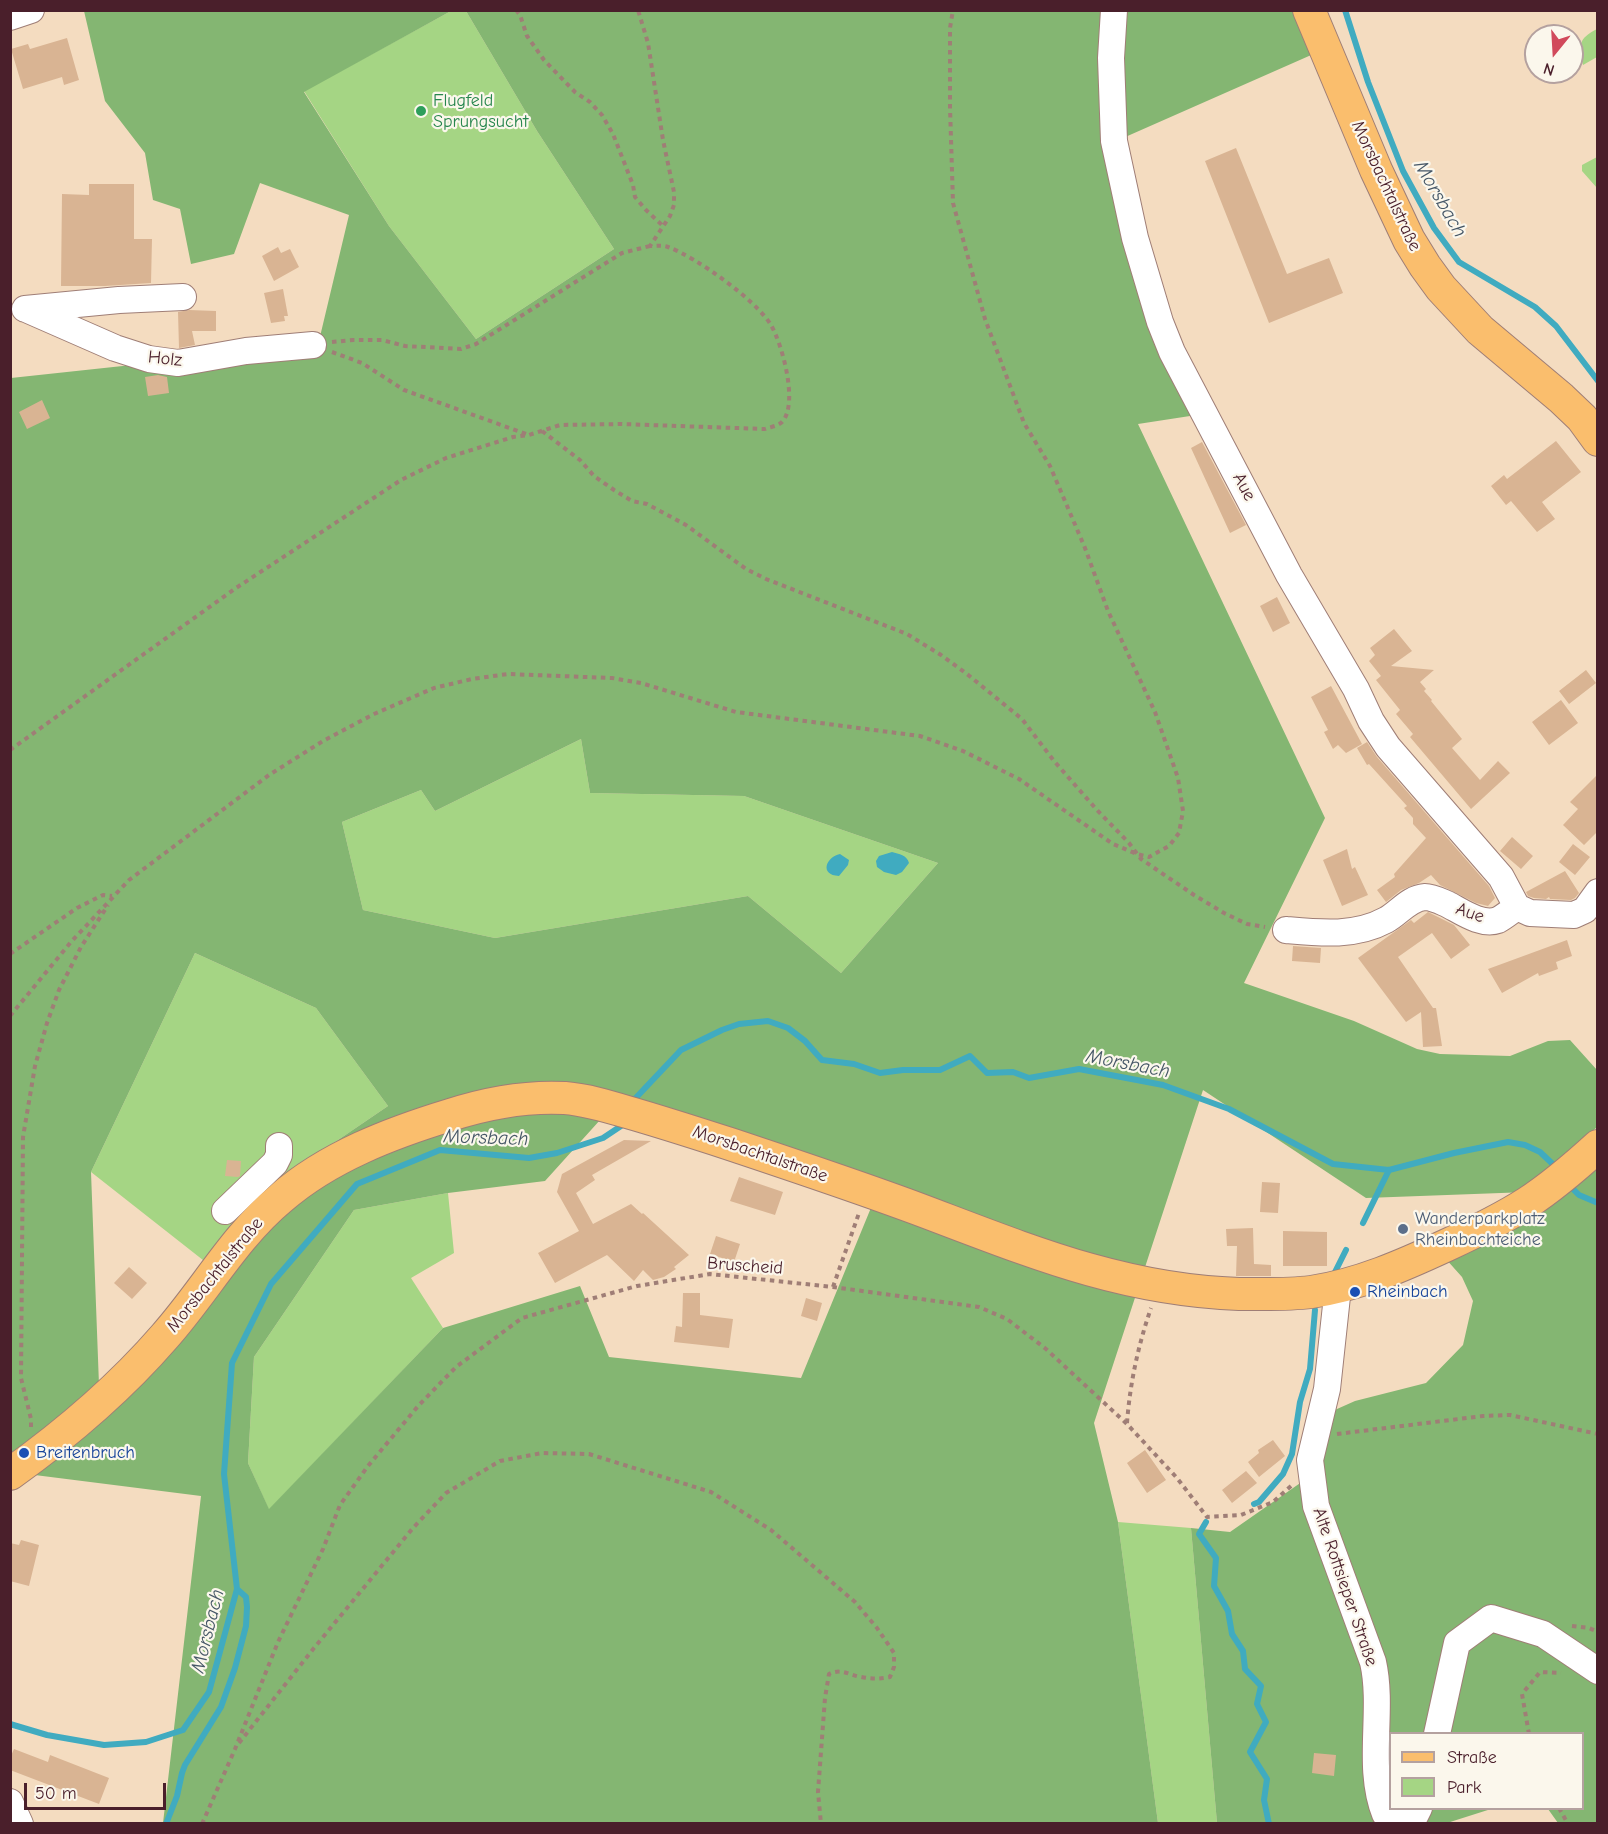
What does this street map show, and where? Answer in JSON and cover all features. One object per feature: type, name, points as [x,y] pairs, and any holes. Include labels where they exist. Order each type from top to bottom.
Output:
[{"type":"main road","name":"Morsbachtalstraße","points":[[1309,10],[1376,170],[1409,240],[1425,266],[1441,288],[1480,330],[1582,418],[1598,440]]},
{"type":"main road","name":"Morsbachtalstraße","points":[[10,1474],[47,1447],[100,1401],[166,1336],[228,1215],[282,1197],[321,1169],[403,1131],[454,1113],[494,1104],[539,1098],[570,1098],[597,1102],[867,1190],[1046,1257],[1121,1279],[1190,1291],[1270,1295],[1338,1287],[1398,1267],[1462,1238],[1526,1204],[1562,1178],[1598,1146]]},
{"type":"street","points":[[10,17],[31,10]]},
{"type":"street","name":"Aue","points":[[1114,10],[1111,58],[1114,141],[1135,238],[1160,322],[1172,352],[1289,575],[1356,689],[1371,721],[1388,747],[1501,877],[1517,907],[1498,920],[1482,921],[1437,899],[1427,897],[1418,898],[1376,925],[1352,931],[1329,934],[1286,930]]},
{"type":"street","name":"Holz","points":[[18,309],[183,297]]},
{"type":"street","name":"Holz","points":[[18,309],[115,348],[149,359],[178,363],[246,351],[313,345]]},
{"type":"street","points":[[1517,907],[1530,913],[1574,915],[1585,910],[1598,892]]},
{"type":"street","points":[[228,1215],[275,1163],[279,1155],[279,1146]]},
{"type":"street","points":[[1313,1448],[1327,1389],[1338,1287]]},
{"type":"street","name":"Alte Rottsieper Straße","points":[[1313,1448],[1316,1506],[1373,1662],[1377,1682],[1378,1798],[1385,1814],[1407,1822],[1418,1810]]},
{"type":"street","points":[[1437,1732],[1457,1643],[1491,1618],[1543,1634],[1598,1671]]},
{"type":"street","points":[[10,1802],[20,1824]]},
{"type":"path","points":[[516,10],[527,36],[544,60],[575,92],[590,102],[602,115],[613,134],[633,185],[635,197],[664,227]]},
{"type":"path","points":[[638,10],[648,43],[663,140],[674,192],[674,205],[670,216],[650,246]]},
{"type":"path","points":[[542,431],[580,460],[594,476],[614,490],[633,501],[647,504],[686,525],[746,569],[907,634],[940,655],[1022,719],[1061,769],[1129,843],[1137,855],[1149,857],[1169,846],[1179,833],[1183,811],[1174,764],[1155,712],[1112,620],[1050,466],[1024,423],[985,318],[953,203],[950,28],[953,10]]},
{"type":"path","points":[[10,750],[236,588],[401,480],[446,458],[560,425],[590,423],[765,429],[780,424],[787,415],[788,385],[781,345],[770,323],[748,300],[692,259],[666,246],[650,246],[622,253],[476,344],[461,349],[405,346],[382,340],[353,340],[313,345]]},
{"type":"path","points":[[313,345],[362,363],[404,390],[530,435]]},
{"type":"path","points":[[10,1016],[71,942],[129,880],[269,776],[323,741],[375,714],[434,688],[508,674],[582,676],[641,682],[736,712],[920,736],[963,751],[1019,779],[1113,844],[1137,855],[1158,872],[1224,913],[1247,924],[1286,930]]},
{"type":"path","points":[[10,954],[77,908],[103,895],[113,896]]},
{"type":"path","points":[[31,1437],[31,1419],[21,1378],[23,1137],[35,1066],[59,990],[81,947],[113,896]]},
{"type":"path","points":[[833,1287],[867,1190]]},
{"type":"path","name":"Bruscheid","points":[[235,1749],[278,1642],[323,1549],[340,1505],[368,1466],[419,1405],[456,1367],[522,1318],[637,1286],[710,1274],[810,1284],[979,1307],[1006,1319],[1046,1349],[1127,1424]]},
{"type":"path","points":[[1159,1287],[1141,1336],[1132,1377],[1127,1424],[1177,1478],[1207,1516],[1241,1515],[1273,1502],[1293,1485],[1313,1448],[1483,1416],[1510,1415],[1598,1434]]},
{"type":"path","points":[[202,1824],[235,1749],[314,1648],[413,1528],[446,1494],[500,1461],[542,1453],[589,1454],[711,1492],[771,1530],[855,1602],[877,1628],[894,1653],[894,1667],[890,1677],[877,1679],[835,1671],[829,1674],[818,1792],[821,1824]]},
{"type":"path","points":[[1529,1732],[1522,1694],[1540,1672],[1562,1673]]},
{"type":"path","points":[[1560,1810],[1568,1824]]},
{"type":"green space","points":[[84,11],[451,11],[304,92],[389,226],[476,339],[614,249],[537,131],[466,11],[1301,11],[1318,52],[1123,138],[1131,239],[1203,414],[1138,424],[1325,818],[1244,983],[1354,1021],[1417,1049],[1440,1054],[1510,1056],[1548,1041],[1570,1040],[1597,1070],[1597,1127],[1528,1192],[1366,1198],[1203,1090],[1094,1423],[1118,1522],[1158,1823],[163,1823],[201,1496],[11,1472],[11,378],[318,345],[349,215],[260,183],[234,254],[191,264],[180,209],[153,200],[145,153],[105,101]],"holes":[[[581,739],[590,793],[744,796],[938,863],[841,973],[748,896],[495,938],[363,910],[342,822],[421,790],[435,811]],[[195,953],[316,1008],[388,1106],[291,1172],[99,1385],[91,1172]],[[619,1099],[882,1181],[801,1378],[609,1357],[580,1286],[443,1328],[269,1509],[248,1463],[254,1357],[354,1210],[448,1193],[545,1181]]]},
{"type":"green space","points":[[451,11],[466,11],[537,131],[614,249],[476,339],[389,226],[304,91]]},
{"type":"green space","points":[[1597,29],[1597,57],[1584,64],[1584,38]]},
{"type":"green space","points":[[1597,157],[1597,188],[1582,171],[1582,165]]},
{"type":"green space","points":[[581,739],[590,793],[744,796],[938,863],[841,973],[748,896],[495,938],[363,910],[342,822],[421,790],[435,811]]},
{"type":"green space","points":[[195,953],[316,1008],[388,1106],[291,1172],[208,1264],[91,1172]]},
{"type":"green space","points":[[1597,1160],[1597,1823],[1558,1823],[1549,1810],[1584,1810],[1584,1732],[1389,1732],[1389,1810],[1488,1810],[1447,1823],[1217,1823],[1191,1528],[1230,1532],[1316,1472],[1328,1413],[1355,1401],[1426,1383],[1463,1345],[1473,1301],[1462,1277],[1445,1258]]},
{"type":"green space","points":[[448,1193],[454,1253],[411,1278],[443,1328],[269,1510],[248,1463],[254,1357],[354,1210]]},
{"type":"green space","points":[[1118,1522],[1191,1528],[1217,1823],[1158,1823]]},
{"type":"water","points":[[892,852],[905,857],[909,863],[902,872],[896,875],[884,872],[877,867],[876,861],[879,856]]},
{"type":"water","points":[[840,854],[849,860],[848,865],[839,876],[833,875],[827,869],[828,862]]},
{"type":"building","points":[[67,38],[79,80],[64,85],[62,77],[23,89],[11,49],[28,44],[30,49]]},
{"type":"building","points":[[1236,148],[1287,274],[1329,258],[1343,293],[1269,323],[1205,161]]},
{"type":"building","points":[[89,184],[134,184],[134,239],[152,239],[151,283],[61,286],[62,194],[89,195]]},
{"type":"building","points":[[278,247],[281,253],[290,249],[299,267],[274,281],[262,256]]},
{"type":"building","points":[[283,289],[288,316],[284,316],[285,321],[271,323],[264,293]]},
{"type":"building","points":[[216,311],[216,331],[192,331],[195,345],[179,348],[178,312]]},
{"type":"building","points":[[158,375],[167,377],[169,393],[148,396],[145,377]]},
{"type":"building","points":[[42,400],[50,418],[27,429],[19,412]]},
{"type":"building","points":[[1556,441],[1581,472],[1542,502],[1555,519],[1537,532],[1511,501],[1506,505],[1491,486],[1504,475],[1507,479]]},
{"type":"building","points":[[1202,442],[1246,525],[1230,533],[1191,448]]},
{"type":"building","points":[[1277,597],[1290,623],[1273,632],[1260,606]]},
{"type":"building","points":[[1394,629],[1412,651],[1391,666],[1434,670],[1420,682],[1431,701],[1462,739],[1452,748],[1480,780],[1498,761],[1510,773],[1471,809],[1410,737],[1413,734],[1396,714],[1400,710],[1376,680],[1381,676],[1369,661],[1375,655],[1370,648]]},
{"type":"building","points":[[1586,670],[1596,683],[1569,704],[1559,691]]},
{"type":"building","points":[[1331,686],[1362,744],[1346,753],[1338,745],[1333,749],[1324,732],[1328,730],[1311,697]]},
{"type":"building","points":[[1561,700],[1578,723],[1549,745],[1532,722]]},
{"type":"building","points":[[1367,742],[1377,757],[1489,886],[1495,898],[1488,906],[1476,903],[1440,885],[1431,875],[1401,890],[1386,902],[1377,890],[1395,877],[1394,874],[1426,838],[1413,824],[1413,818],[1404,808],[1407,806],[1369,764],[1367,765],[1357,748]]},
{"type":"building","points":[[1598,774],[1598,831],[1584,845],[1563,825],[1578,809],[1570,802]]},
{"type":"building","points":[[1512,837],[1533,856],[1521,869],[1500,851]]},
{"type":"building","points":[[1573,844],[1590,857],[1575,875],[1559,862]]},
{"type":"building","points":[[1347,849],[1352,869],[1355,867],[1368,895],[1342,906],[1323,860]]},
{"type":"building","points":[[1565,871],[1579,893],[1575,898],[1571,900],[1550,899],[1549,897],[1546,899],[1528,896],[1526,892]]},
{"type":"building","points":[[1428,912],[1454,925],[1470,945],[1451,959],[1432,933],[1398,957],[1433,1008],[1436,1008],[1442,1046],[1423,1047],[1421,1012],[1406,1022],[1358,958],[1411,920],[1414,923]]},
{"type":"building","points":[[1567,940],[1572,956],[1556,962],[1558,969],[1539,976],[1538,973],[1502,993],[1488,969]]},
{"type":"building","points":[[1293,946],[1321,948],[1320,963],[1292,961]]},
{"type":"building","points":[[624,1140],[651,1141],[592,1175],[595,1180],[576,1193],[593,1224],[631,1204],[689,1255],[674,1267],[676,1269],[664,1277],[653,1280],[643,1270],[634,1281],[607,1255],[555,1283],[538,1253],[579,1231],[557,1192],[562,1174]]},
{"type":"building","points":[[227,1160],[241,1161],[240,1176],[225,1176]]},
{"type":"building","points":[[739,1177],[783,1192],[775,1215],[730,1201]]},
{"type":"building","points":[[1262,1182],[1280,1183],[1278,1213],[1260,1212]]},
{"type":"building","points":[[1253,1228],[1254,1264],[1271,1265],[1271,1276],[1236,1276],[1237,1246],[1227,1246],[1226,1229]]},
{"type":"building","points":[[1283,1231],[1327,1232],[1327,1266],[1283,1266]]},
{"type":"building","points":[[716,1236],[740,1244],[734,1262],[710,1254]]},
{"type":"building","points":[[129,1267],[147,1283],[132,1299],[114,1283]]},
{"type":"building","points":[[683,1293],[700,1293],[700,1315],[733,1319],[729,1348],[674,1342],[676,1326],[682,1327]]},
{"type":"building","points":[[806,1298],[822,1303],[817,1321],[801,1316]]},
{"type":"building","points":[[1273,1440],[1285,1456],[1259,1477],[1248,1462],[1259,1453],[1258,1450]]},
{"type":"building","points":[[1145,1450],[1166,1480],[1147,1493],[1127,1463]]},
{"type":"building","points":[[1246,1471],[1257,1483],[1232,1503],[1222,1490]]},
{"type":"building","points":[[21,1540],[39,1545],[29,1586],[10,1581],[10,1543],[19,1545]]},
{"type":"building","points":[[14,1749],[48,1762],[50,1755],[109,1778],[99,1804],[10,1770],[10,1758]]},
{"type":"building","points":[[1314,1753],[1336,1755],[1334,1776],[1312,1773]]},
{"type":"waterway","name":"Morsbach","points":[[1345,10],[1368,82],[1403,171],[1434,228],[1459,262],[1535,307],[1556,326],[1598,381]]},
{"type":"waterway","name":"Morsbach","points":[[630,1104],[681,1050],[739,1024],[768,1021],[788,1028],[805,1041],[822,1060],[854,1064],[880,1073],[903,1070],[940,1070],[970,1056],[987,1073],[1013,1072],[1029,1078],[1079,1069],[1163,1085],[1229,1109],[1333,1164],[1389,1170],[1508,1142],[1525,1145],[1540,1152],[1557,1168]]},
{"type":"waterway","name":"Morsbach","points":[[10,1724],[47,1735],[104,1745],[146,1742],[183,1730],[209,1692],[237,1589],[224,1474],[232,1363],[271,1284],[357,1184],[440,1150],[529,1158],[557,1153],[603,1138],[624,1122]]},
{"type":"waterway","name":"Rheinbach","points":[[1363,1223],[1389,1170]]},
{"type":"waterway","name":"Morsbach","points":[[1568,1184],[1579,1195],[1598,1203]]},
{"type":"waterway","name":"Rheinbach","points":[[1335,1272],[1346,1250]]},
{"type":"waterway","name":"Rheinbach","points":[[1254,1504],[1259,1502],[1283,1474],[1292,1454],[1300,1402],[1310,1369],[1315,1310]]},
{"type":"waterway","name":"Rheinbach","points":[[1206,1522],[1199,1534],[1216,1558],[1214,1586],[1228,1611],[1232,1634],[1243,1651],[1245,1669],[1261,1686],[1257,1704],[1266,1722],[1250,1752],[1267,1779],[1264,1800],[1269,1824]]},
{"type":"waterway","points":[[166,1824],[177,1796],[185,1765],[221,1707],[235,1668],[246,1626],[247,1607],[246,1597],[237,1589]]},
{"type":"place","name":"Flugfeld Sprungsucht","points":[[421,111]]},
{"type":"place","name":"Wanderparkplatz Rheinbachteiche","points":[[1403,1229]]},
{"type":"place","name":"Rheinbach","points":[[1355,1292]]},
{"type":"place","name":"Breitenbruch","points":[[24,1453]]}]
